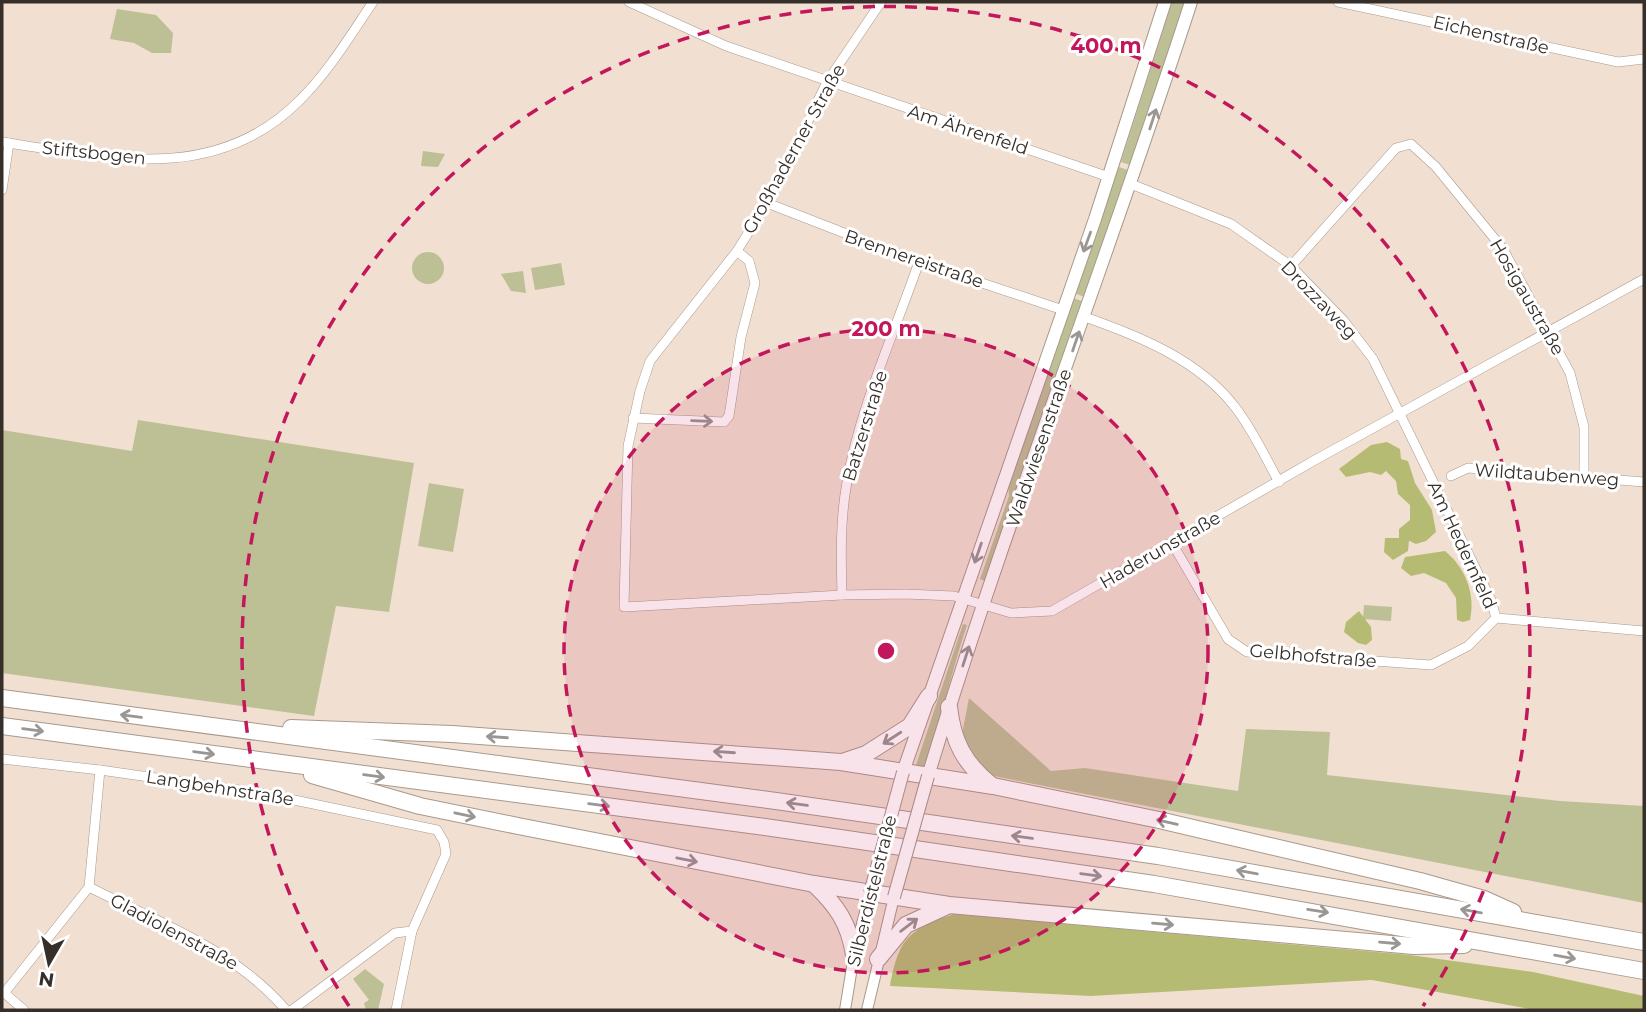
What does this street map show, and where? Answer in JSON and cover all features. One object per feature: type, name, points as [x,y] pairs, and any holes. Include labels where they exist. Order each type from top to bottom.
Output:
[{"type":"highway","points":[[841,762],[866,754],[910,726],[929,696]]},
{"type":"highway","points":[[2,698],[776,801],[1144,854],[1644,942]]},
{"type":"highway","points":[[949,708],[955,743],[972,769],[993,786]]},
{"type":"highway","points":[[198,725],[452,734],[841,762],[993,786],[1159,820],[1420,881],[1484,899],[1538,923]]},
{"type":"highway","points":[[2,726],[772,828],[1154,884],[1644,971]]},
{"type":"highway","points":[[257,760],[420,806],[814,884],[894,897],[949,905],[1414,946],[1498,944]]},
{"type":"highway","points":[[814,884],[835,903],[844,918],[854,955]]},
{"type":"highway","points":[[878,959],[906,925],[949,905]]},
{"type":"main road","name":"Waldwiesenstraße","points":[[903,772],[1109,177],[1165,2]]},
{"type":"main road","name":"Waldwiesenstraße","points":[[894,897],[949,708],[1131,184],[1191,2]]},
{"type":"main road","name":"Silberdistelstraße","points":[[870,893],[903,772]]},
{"type":"street","name":"Stiftsbogen","points":[[6,143],[101,157],[143,160],[213,153],[243,142],[273,124],[299,101],[330,67],[373,2]]},
{"type":"street","name":"Am Ährenfeld","points":[[629,2],[726,46],[1109,177]]},
{"type":"street","name":"Großhaderner Straße","points":[[624,607],[625,490],[633,418],[650,361],[737,251],[767,203],[827,82],[881,2]]},
{"type":"street","name":"Eichenstraße","points":[[1338,2],[1618,62],[1644,59]]},
{"type":"street","points":[[2,190],[6,143]]},
{"type":"street","name":"Hosigaustraße","points":[[1291,266],[1396,148],[1411,144],[1436,167],[1503,248],[1570,373],[1579,399],[1584,427],[1584,476]]},
{"type":"street","name":"Drozzaweg","points":[[1131,184],[1231,224],[1291,266],[1344,321],[1366,349],[1400,413]]},
{"type":"street","name":"Brennereistraße","points":[[767,203],[919,262],[1062,310]]},
{"type":"street","points":[[633,418],[724,422],[729,416],[741,337],[755,283],[749,261],[737,251]]},
{"type":"street","name":"Batzerstraße","points":[[842,595],[841,537],[847,481],[857,441],[919,262]]},
{"type":"street","name":"Haderunstraße","points":[[624,607],[842,595],[962,598],[1011,613],[1052,611],[1400,413],[1644,279]]},
{"type":"street","points":[[1085,317],[1155,345],[1216,386],[1248,427],[1279,482]]},
{"type":"street","name":"Am Hedernfeld","points":[[1400,413],[1491,600],[1496,618],[1644,631]]},
{"type":"street","name":"Wildtaubenweg","points":[[1451,476],[1468,468],[1644,482]]},
{"type":"street","name":"Gelbhofstraße","points":[[1172,543],[1228,639],[1247,652],[1432,665],[1468,646],[1496,618]]},
{"type":"street","name":"Langbehnstraße","points":[[2,760],[100,770],[261,793],[437,830],[444,842],[446,854],[412,931]]},
{"type":"street","points":[[24,1010],[3,992],[89,887],[100,770]]},
{"type":"street","name":"Gladiolenstraße","points":[[89,887],[223,955],[265,986],[286,1010]]},
{"type":"street","name":"Silberdistelstraße","points":[[845,1010],[854,955],[870,893]]},
{"type":"street","name":"Silberdistelstraße","points":[[867,1010],[894,897]]},
{"type":"street","points":[[292,1010],[395,933],[412,931],[396,1010]]},
{"type":"green space","points":[[1172,2],[1186,2],[1133,166],[1121,162]]},
{"type":"green space","points":[[117,9],[156,15],[173,33],[171,53],[152,53],[134,43],[110,39]]},
{"type":"green space","points":[[423,151],[445,154],[438,167],[421,166]]},
{"type":"green space","points":[[1119,167],[1131,171],[1087,298],[1074,293]]},
{"type":"green space","points":[[428,252],[439,257],[444,268],[439,279],[428,284],[417,279],[412,268],[417,257]]},
{"type":"green space","points":[[561,263],[565,285],[535,290],[531,268]]},
{"type":"green space","points":[[523,271],[526,293],[511,291],[501,274]]},
{"type":"green space","points":[[1073,298],[1085,302],[987,582],[980,579],[1009,496],[1008,484]]},
{"type":"green space","points":[[138,420],[414,463],[389,612],[336,606],[314,716],[2,673],[2,430],[132,451]]},
{"type":"green space","points":[[1387,442],[1400,449],[1401,459],[1408,461],[1415,483],[1432,510],[1436,532],[1426,541],[1416,544],[1405,539],[1409,541],[1408,551],[1393,560],[1384,552],[1385,538],[1399,538],[1399,529],[1410,520],[1410,505],[1398,494],[1396,481],[1386,471],[1381,475],[1370,472],[1346,477],[1339,469],[1371,445]]},
{"type":"green space","points":[[429,483],[464,489],[453,552],[418,546]]},
{"type":"green space","points":[[1445,551],[1458,565],[1467,582],[1471,600],[1470,620],[1457,620],[1456,598],[1446,583],[1424,573],[1411,576],[1401,568],[1405,557]]},
{"type":"green space","points":[[1364,605],[1392,607],[1391,621],[1363,619]]},
{"type":"green space","points":[[1359,611],[1371,627],[1372,640],[1366,645],[1358,643],[1344,632],[1346,622]]},
{"type":"green space","points":[[963,624],[967,625],[926,770],[915,768]]},
{"type":"green space","points":[[969,698],[1051,771],[1085,768],[1238,791],[1246,729],[1330,732],[1327,775],[1560,801],[1644,806],[1644,903],[983,774],[962,734]]},
{"type":"green space","points":[[954,914],[1410,955],[1533,972],[1644,996],[1644,1010],[1535,1010],[1372,980],[1091,996],[890,986],[897,957],[908,938],[926,925]]},
{"type":"green space","points":[[365,969],[384,984],[378,1010],[366,1010],[364,1003],[369,1000],[353,979]]}]
